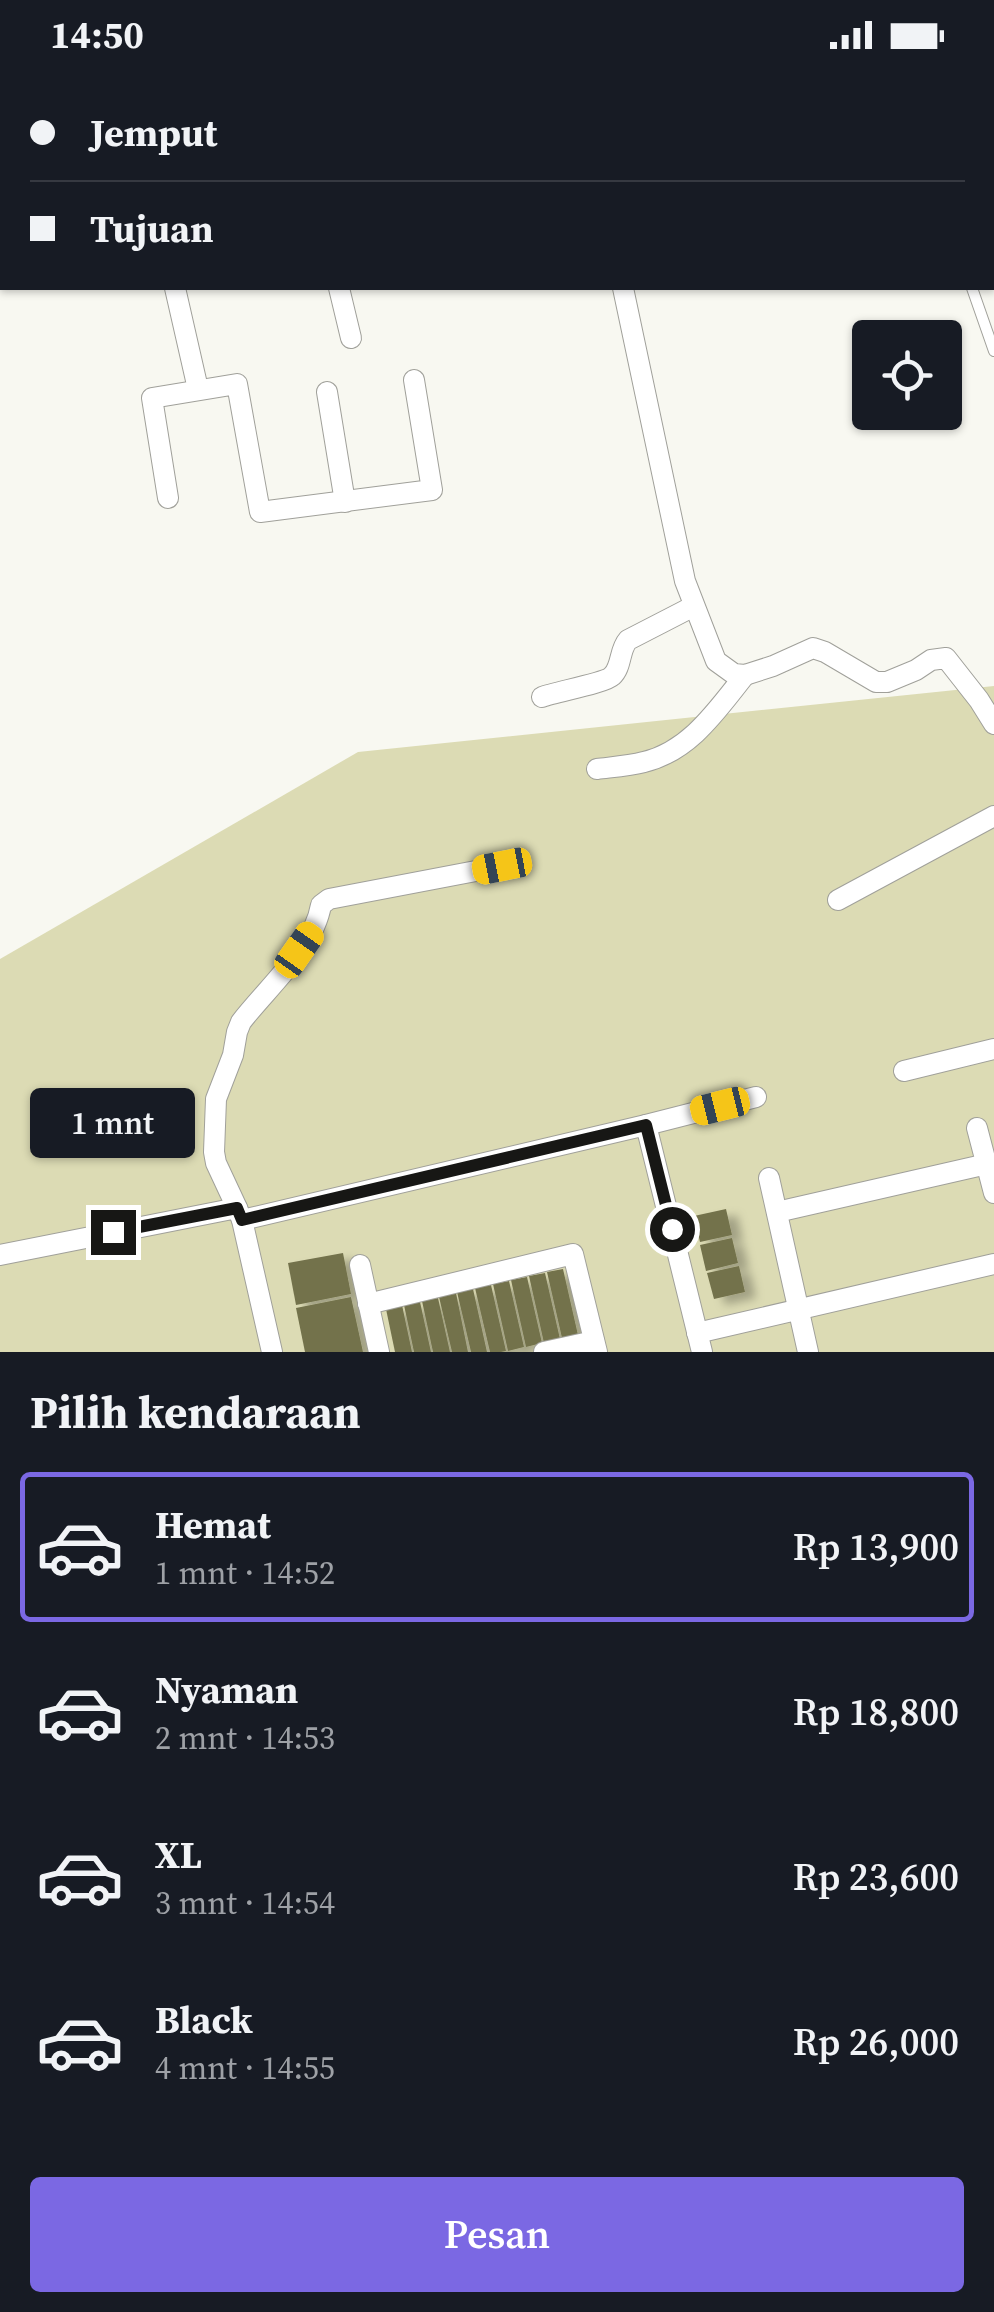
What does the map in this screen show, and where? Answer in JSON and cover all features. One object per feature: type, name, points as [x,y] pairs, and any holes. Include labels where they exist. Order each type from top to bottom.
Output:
[{"type":"street","points":[[175,290],[198,389]]},
{"type":"street","points":[[340,290],[352,338]]},
{"type":"street","points":[[623,290],[686,580],[716,661],[734,674],[744,675],[813,648],[858,674],[876,682],[888,682],[932,660],[946,658],[994,724]]},
{"type":"street","points":[[168,498],[152,398],[237,384],[260,512],[432,490],[414,380]]},
{"type":"street","points":[[327,392],[345,502]]},
{"type":"street","points":[[542,697],[606,680],[614,675],[628,640],[694,606]]},
{"type":"street","points":[[597,769],[648,762],[683,745],[744,675]]},
{"type":"street","points":[[838,900],[994,816]]},
{"type":"street","points":[[272,1352],[239,1214],[214,1152],[218,1089],[234,1056],[240,1022],[314,929],[320,905],[329,899],[502,866]]},
{"type":"street","points":[[904,1071],[994,1049]]},
{"type":"street","points":[[0,1255],[239,1214],[756,1098]]},
{"type":"street","points":[[646,1125],[700,1343],[798,1309],[994,1264]]},
{"type":"street","points":[[977,1128],[994,1193]]},
{"type":"street","points":[[777,1212],[986,1164]]},
{"type":"street","points":[[769,1178],[808,1352]]},
{"type":"street","points":[[368,1304],[573,1254],[595,1346],[544,1352]]},
{"type":"street","points":[[360,1265],[378,1352]]},
{"type":"lane","points":[[973,290],[994,351]]},
{"type":"green space","points":[[994,686],[994,1352],[0,1352],[0,959],[358,752]]},
{"type":"building","points":[[726,1209],[732,1235],[700,1242],[694,1216]]},
{"type":"building","points":[[732,1238],[738,1263],[706,1271],[700,1245]]},
{"type":"building","points":[[343,1253],[351,1294],[296,1305],[288,1263]]},
{"type":"building","points":[[739,1266],[745,1292],[714,1299],[707,1273]]},
{"type":"building","points":[[563,1269],[578,1335],[562,1338],[547,1272]]},
{"type":"building","points":[[545,1273],[560,1339],[544,1343],[529,1276]]},
{"type":"building","points":[[527,1277],[542,1343],[526,1347],[511,1280]]},
{"type":"building","points":[[509,1281],[524,1347],[508,1351],[493,1284]]},
{"type":"building","points":[[491,1285],[506,1351],[501,1352],[490,1352],[475,1288]]},
{"type":"building","points":[[473,1289],[487,1352],[471,1352],[457,1292]]},
{"type":"building","points":[[456,1293],[468,1352],[452,1352],[439,1297]]},
{"type":"building","points":[[351,1297],[363,1352],[305,1352],[296,1308]]},
{"type":"building","points":[[438,1298],[450,1352],[433,1352],[422,1301]]},
{"type":"building","points":[[420,1302],[431,1352],[414,1352],[404,1305]]},
{"type":"building","points":[[402,1305],[412,1352],[395,1352],[386,1309]]},
{"type":"route","points":[[113,1232],[237,1208],[242,1220],[646,1125],[672,1229]]}]
